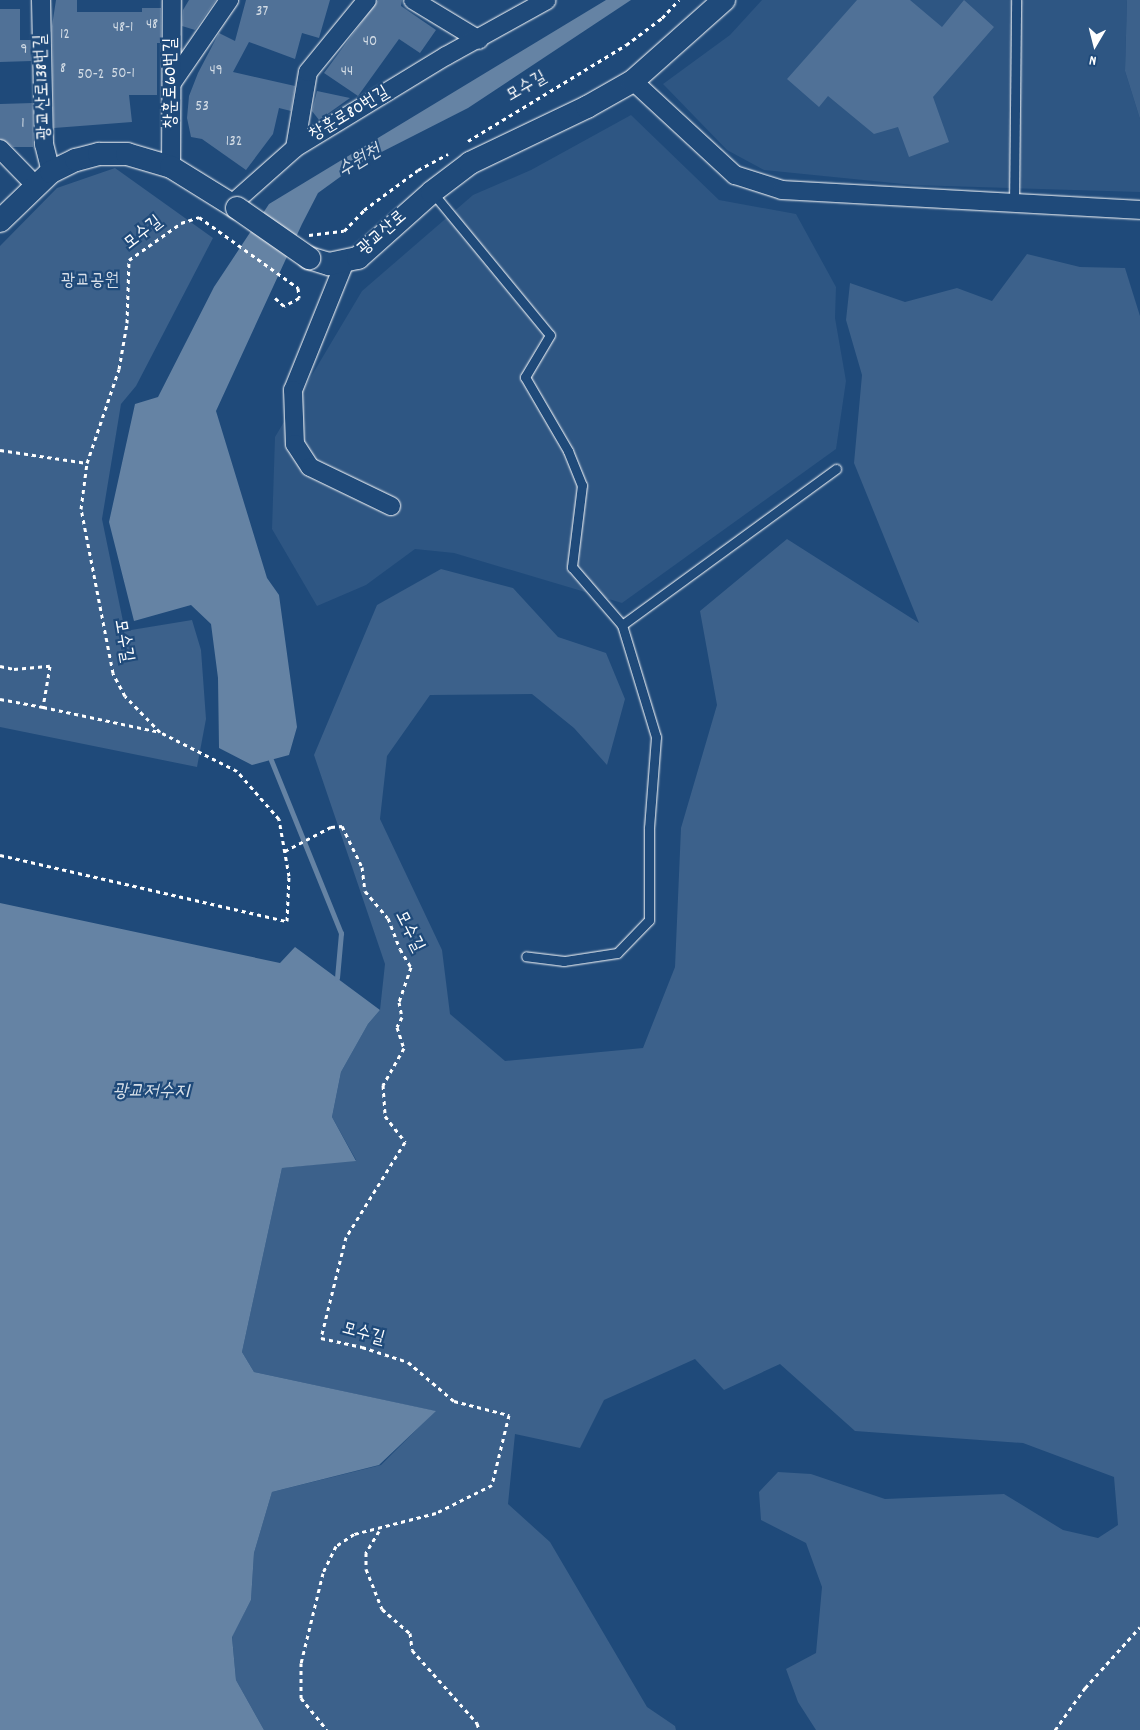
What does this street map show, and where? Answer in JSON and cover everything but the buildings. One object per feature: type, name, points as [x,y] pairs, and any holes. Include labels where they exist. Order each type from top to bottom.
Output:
[{"type":"street","name":"광교산로138번길","points":[[42,0],[43,179]]},
{"type":"street","name":"창훈로60번길","points":[[171,167],[172,0]]},
{"type":"street","points":[[172,83],[229,0]]},
{"type":"street","points":[[295,148],[308,72],[367,0]]},
{"type":"street","points":[[413,0],[479,40]]},
{"type":"street","name":"창훈로80번길","points":[[235,206],[295,148],[446,56],[479,40],[546,0]]},
{"type":"street","name":"광교산로","points":[[0,221],[43,179],[76,160],[99,154],[127,154],[171,167],[235,206],[309,258],[319,262],[344,264],[358,258],[432,192],[470,163],[587,107],[633,81],[724,0]]},
{"type":"street","points":[[633,81],[735,175],[782,190],[1014,206],[1140,210]]},
{"type":"street","points":[[0,149],[43,179]]},
{"type":"street","points":[[344,264],[293,390],[295,444],[310,466],[391,506]]},
{"type":"lane","points":[[1014,206],[1016,0]]},
{"type":"lane","points":[[432,192],[550,335],[524,377],[568,451],[582,485],[572,567],[622,625],[656,737],[649,828],[650,920],[618,953],[564,961],[526,956]]},
{"type":"lane","points":[[622,625],[836,468]]},
{"type":"path","name":"모수길","points":[[462,145],[626,44],[662,18],[678,0]]},
{"type":"path","points":[[309,235],[344,230],[364,210],[418,170],[453,150]]},
{"type":"path","name":"모수길","points":[[274,298],[284,306],[299,298],[298,288],[199,217],[181,223],[129,260],[127,323],[119,369],[88,463],[80,509],[113,673],[125,696],[160,732],[237,772],[279,819],[285,852],[331,827],[342,826],[360,861],[365,890],[388,918],[400,949],[411,967],[398,1002],[402,1017],[397,1026],[404,1048],[383,1085],[385,1116],[405,1142],[372,1191],[346,1237],[321,1338],[362,1347],[408,1362],[454,1401],[509,1415],[492,1485],[436,1513],[379,1530],[354,1534],[336,1546],[323,1573],[301,1663],[301,1698],[327,1730]]},
{"type":"path","points":[[0,450],[88,463]]},
{"type":"path","points":[[0,666],[14,669],[50,666],[43,707]]},
{"type":"path","points":[[0,699],[160,732]]},
{"type":"path","points":[[0,855],[287,921],[289,876],[285,852]]},
{"type":"path","points":[[379,1530],[366,1553],[366,1569],[382,1609],[410,1633],[412,1650],[477,1723],[479,1730]]},
{"type":"path","points":[[1055,1730],[1085,1688],[1140,1627]]},
{"type":"shaded area","points":[[762,0],[1127,0],[1125,71],[1140,119],[1140,192],[913,185],[764,170],[727,150],[663,84],[730,35]]},
{"type":"shaded area","points":[[631,115],[719,200],[796,214],[836,287],[835,318],[846,381],[836,449],[622,603],[454,553],[415,549],[366,585],[317,606],[272,529],[275,437],[362,291],[473,195],[531,170]]},
{"type":"green space","points":[[1127,0],[1140,0],[1140,119],[1125,71]]},
{"type":"green space","name":"광교공원","points":[[115,168],[213,238],[136,386],[121,404],[102,519],[125,631],[192,620],[201,650],[206,719],[197,767],[0,727],[0,246],[57,188]]},
{"type":"green space","points":[[1027,254],[1080,267],[1125,268],[1140,316],[1140,1730],[816,1730],[798,1702],[786,1669],[816,1653],[822,1587],[806,1543],[761,1520],[759,1492],[778,1472],[811,1474],[885,1499],[1004,1494],[1063,1530],[1098,1538],[1118,1525],[1114,1477],[1023,1443],[855,1431],[780,1364],[724,1390],[695,1359],[604,1400],[580,1448],[515,1434],[508,1504],[550,1542],[647,1707],[675,1726],[676,1730],[264,1730],[236,1680],[232,1636],[251,1600],[254,1553],[272,1492],[381,1465],[435,1411],[254,1372],[242,1352],[282,1168],[356,1160],[332,1117],[341,1072],[368,1024],[380,1010],[385,964],[314,755],[377,605],[441,569],[513,588],[558,637],[606,653],[625,699],[607,765],[574,728],[532,694],[430,695],[387,756],[380,819],[442,950],[450,1014],[505,1061],[643,1048],[675,967],[681,828],[717,705],[700,611],[787,539],[919,623],[854,463],[862,375],[846,320],[850,283],[905,302],[957,288],[992,301]]},
{"type":"water","name":"수원천","points":[[606,0],[631,0],[468,108],[358,164],[318,193],[302,224],[216,411],[267,578],[279,595],[297,727],[289,755],[252,765],[219,748],[218,678],[211,624],[191,605],[134,621],[109,522],[135,404],[158,397],[214,287],[269,204]]},
{"type":"water","name":"광교저수지","points":[[0,903],[280,963],[295,947],[380,1010],[368,1024],[341,1072],[332,1117],[356,1161],[282,1168],[242,1352],[254,1372],[436,1411],[379,1465],[272,1492],[254,1553],[251,1600],[232,1637],[236,1680],[264,1730],[0,1730]]},
{"type":"waterway","points":[[271,760],[341,933],[337,978]]}]
